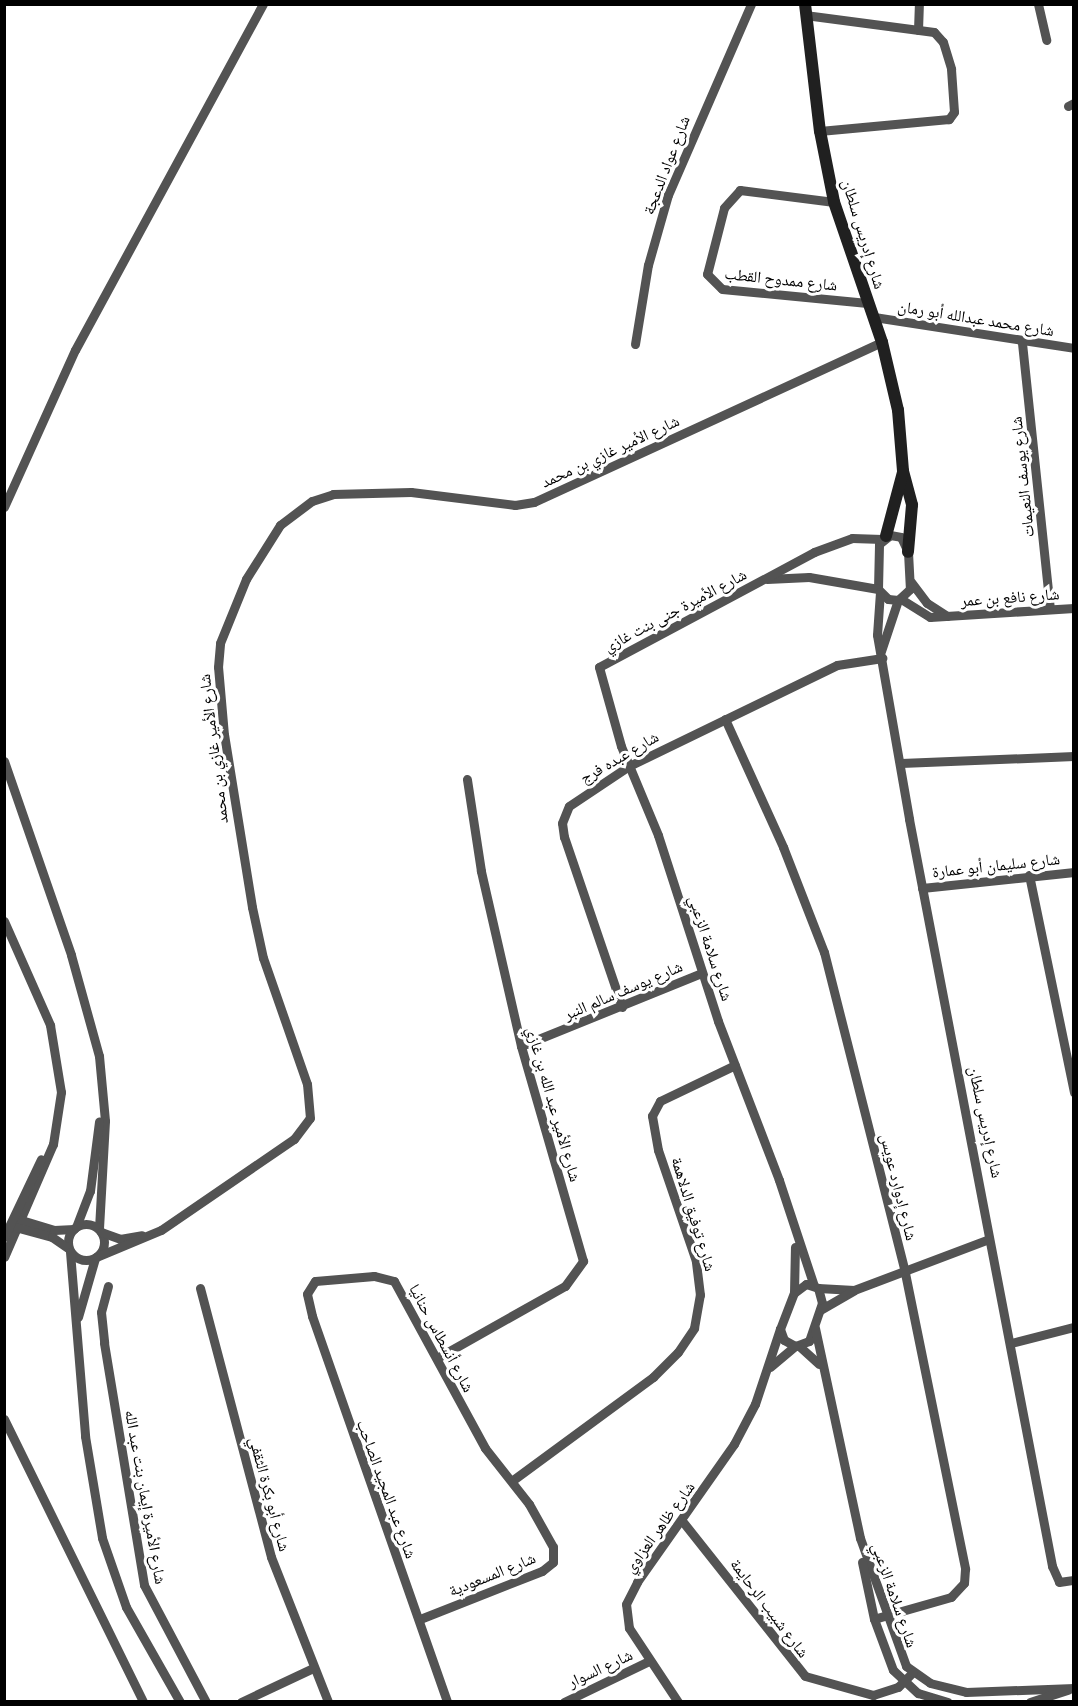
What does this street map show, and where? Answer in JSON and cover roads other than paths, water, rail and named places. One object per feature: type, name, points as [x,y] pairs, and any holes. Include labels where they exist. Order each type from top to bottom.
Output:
[{"type":"street","points":[[4,507],[75,350],[263,4]]},
{"type":"street","name":"شارع عواد الدعجة","points":[[635,344],[648,265],[668,195],[751,4]]},
{"type":"street","points":[[918,30],[919,4]]},
{"type":"street","points":[[1038,4],[1046,39]]},
{"type":"street","points":[[805,10],[933,32],[946,50],[955,101],[952,117],[820,132]]},
{"type":"street","name":"شارع إدريس سلطان","points":[[805,10],[820,132],[834,202],[882,342],[898,410],[903,471],[912,513],[908,552]]},
{"type":"street","name":"شارع ممدوح القطب","points":[[834,202],[740,190],[724,208],[706,274],[722,290],[867,303]]},
{"type":"street","name":"شارع محمد عبدالله أبو رمان","points":[[873,317],[1022,343],[1074,348]]},
{"type":"street","name":"شارع الأمير غازي بن محمد","points":[[167,1225],[294,1139],[310,1118],[307,1084],[263,958],[252,908],[219,676],[220,644],[233,610],[280,525],[312,501],[333,494],[411,492],[515,505],[534,502],[882,342]]},
{"type":"street","name":"شارع يوسف النعيمات","points":[[1022,343],[1050,609]]},
{"type":"street","name":"شارع إدريس سلطان","points":[[903,471],[884,538],[876,615],[881,655],[922,888],[1054,1574],[1059,1582],[1074,1580]]},
{"type":"street","name":"شارع الأميرة جنى بنت غازي","points":[[599,667],[833,544],[864,536],[884,538]]},
{"type":"street","points":[[884,538],[901,537],[908,552],[911,582]]},
{"type":"street","name":"شارع الأميرة جنى بنت غازي","points":[[765,579],[809,577],[879,591],[899,599]]},
{"type":"street","name":"شارع إدريس سلطان","points":[[881,655],[899,599],[911,582]]},
{"type":"street","name":"شارع نافع بن عمر","points":[[911,582],[927,603],[950,617]]},
{"type":"street","name":"شارع نافع بن عمر","points":[[899,599],[921,615],[950,617],[1074,608]]},
{"type":"street","name":"شارع عبده فرج","points":[[622,1007],[562,823],[569,806],[582,795],[629,766],[725,719],[837,665],[881,655]]},
{"type":"street","name":"شارع سلامة الزعبي","points":[[599,667],[629,766],[658,835],[702,973],[779,1180],[795,1239],[816,1287],[820,1310]]},
{"type":"street","name":"شارع إدوارد عويس","points":[[725,719],[783,847],[824,952],[905,1273],[965,1577],[951,1597],[874,1619]]},
{"type":"street","points":[[901,763],[1074,756]]},
{"type":"street","points":[[4,761],[70,954],[95,1048],[105,1121],[100,1231],[104,1243],[95,1258],[77,1319]]},
{"type":"street","name":"شارع الأمير عبد الله بن غازي","points":[[437,1358],[565,1286],[583,1261],[521,1046],[481,871],[467,779]]},
{"type":"street","name":"شارع سليمان أبو عمارة","points":[[922,888],[1074,872]]},
{"type":"street","points":[[1029,875],[1074,1092]]},
{"type":"street","points":[[4,921],[55,1046],[59,1115],[15,1222],[4,1257]]},
{"type":"street","name":"شارع يوسف سالم النبر","points":[[521,1046],[702,973]]},
{"type":"street","points":[[95,1048],[98,1146],[88,1200],[75,1228],[69,1250],[77,1319],[85,1436],[102,1538],[126,1607],[180,1701]]},
{"type":"street","name":"شارع توفيق الدلاهمة","points":[[513,1480],[653,1377],[678,1352],[694,1328],[699,1278],[658,1150],[652,1116],[660,1101],[735,1065]]},
{"type":"street","points":[[15,1222],[54,1230],[88,1224],[100,1231],[128,1240],[167,1225]]},
{"type":"street","points":[[15,1222],[52,1237],[79,1259],[95,1258],[129,1247],[167,1225]]},
{"type":"street","points":[[4,1237],[15,1222]]},
{"type":"street","name":"شارع سلامة الزعبي","points":[[794,1293],[795,1239]]},
{"type":"street","points":[[815,1328],[820,1310],[854,1290],[905,1273],[989,1239]]},
{"type":"street","name":"شارع أنسطاس حنانيا","points":[[310,1285],[337,1276],[388,1278],[399,1287],[490,1457],[513,1480]]},
{"type":"street","name":"شارع عبد المجيد الصاحب","points":[[310,1285],[308,1302],[332,1378],[420,1619],[447,1701]]},
{"type":"street","points":[[794,1293],[804,1285],[854,1290]]},
{"type":"street","name":"شارع الأميرة إيمان بنت عبد الله","points":[[108,1286],[101,1312],[102,1334],[144,1585],[206,1701]]},
{"type":"street","name":"شارع أبو بكرة الثقفي","points":[[200,1288],[264,1537],[313,1668],[328,1701]]},
{"type":"street","name":"شارع ظاهر العزاوي","points":[[678,1701],[629,1628],[626,1605],[637,1582],[682,1522],[734,1444],[769,1369],[780,1329],[794,1293]]},
{"type":"street","points":[[1011,1343],[1074,1327]]},
{"type":"street","name":"شارع سلامة الزعبي","points":[[815,1328],[820,1366],[860,1538],[874,1619],[888,1661],[903,1683]]},
{"type":"street","name":"شارع ظاهر العزاوي","points":[[769,1369],[797,1346],[809,1341],[815,1328]]},
{"type":"street","points":[[780,1329],[784,1340],[797,1346],[820,1366]]},
{"type":"street","points":[[4,1419],[143,1701]]},
{"type":"street","name":"شارع المسعودية","points":[[420,1619],[553,1562],[549,1537],[513,1480]]},
{"type":"street","name":"شارع شبيب الرحايمة","points":[[682,1522],[804,1676],[873,1695],[903,1683],[913,1672]]},
{"type":"street","name":"شارع سلامة الزعبي","points":[[860,1538],[901,1659],[913,1672],[950,1690],[1008,1697],[1073,1688]]},
{"type":"street","name":"شارع السوار","points":[[564,1701],[650,1661]]},
{"type":"street","points":[[241,1701],[313,1668]]},
{"type":"street","points":[[903,1683],[948,1701]]},
{"type":"street","name":"شارع سلامة الزعبي","points":[[1030,1701],[1053,1698],[1073,1688]]}]
